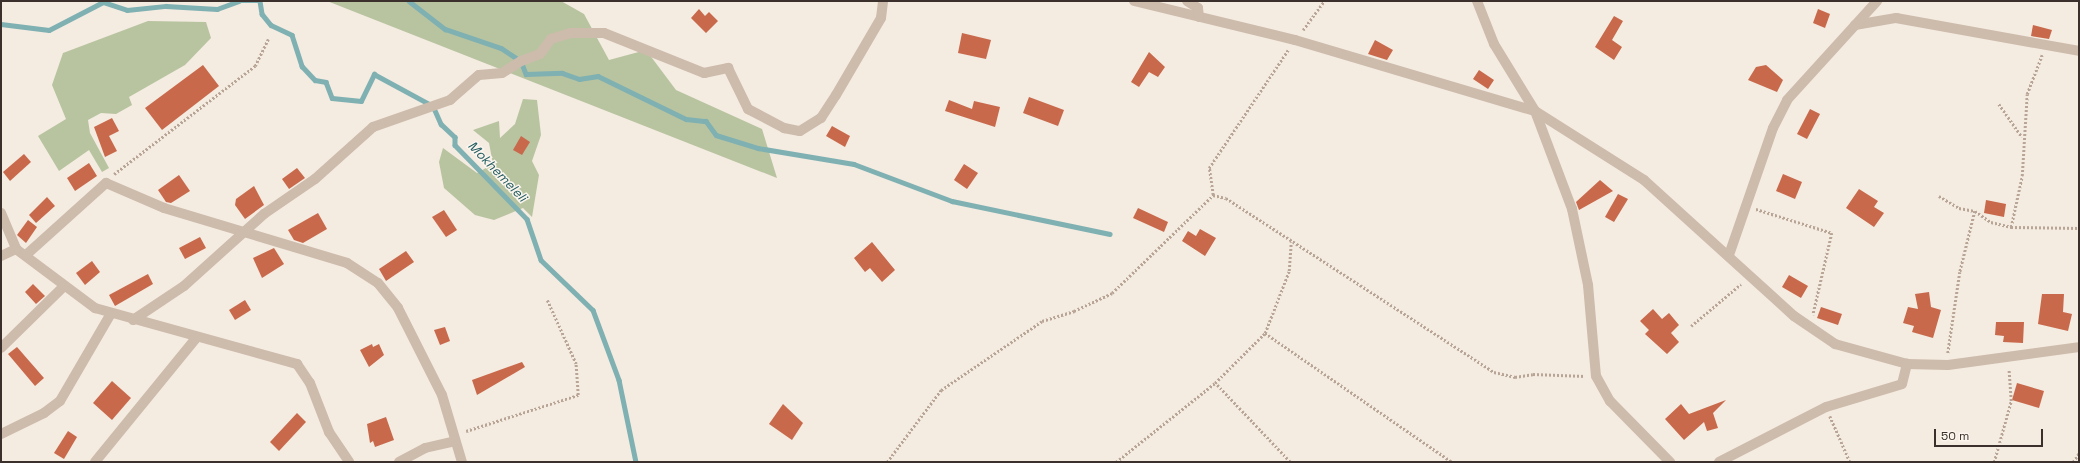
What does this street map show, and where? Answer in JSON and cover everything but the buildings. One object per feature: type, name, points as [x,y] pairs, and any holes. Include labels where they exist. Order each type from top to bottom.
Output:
[{"type":"street","points":[[133,320],[184,286],[277,205],[315,179],[373,127],[450,100],[479,75],[502,73],[521,61],[540,54],[551,39],[571,33],[604,33],[704,73],[728,68],[748,109],[784,128],[800,131],[821,118],[836,95],[880,18],[883,1]]},
{"type":"street","points":[[1134,1],[1295,40],[1535,111],[1644,180],[1750,276],[1810,327],[1835,344],[1907,364],[1948,365],[2008,358],[2079,347]]},
{"type":"street","points":[[1187,1],[1198,8],[1199,17]]},
{"type":"street","points":[[1477,1],[1494,44],[1535,111],[1572,209],[1588,285],[1596,376],[1610,401],[1670,462]]},
{"type":"street","points":[[1728,255],[1787,100],[1877,1]]},
{"type":"street","points":[[1855,25],[1896,18],[2045,48],[2079,51]]},
{"type":"street","points":[[26,255],[106,184],[164,208],[347,263],[378,283],[398,308],[442,395],[462,462]]},
{"type":"street","points":[[1,213],[16,249],[26,255],[64,286],[110,314],[297,364],[310,383],[329,432],[349,462]]},
{"type":"street","points":[[1,256],[16,249]]},
{"type":"street","points":[[1,348],[64,286]]},
{"type":"street","points":[[1,434],[44,414],[60,401],[110,314]]},
{"type":"street","points":[[95,462],[197,337]]},
{"type":"street","points":[[1720,462],[1826,407],[1902,384],[1907,364]]},
{"type":"street","points":[[398,462],[425,448],[455,441]]},
{"type":"path","points":[[1213,195],[1209,168],[1295,40],[1324,1]]},
{"type":"path","points":[[106,184],[125,162],[174,131],[255,66],[268,39]]},
{"type":"path","points":[[2011,227],[2022,176],[2022,137],[2027,94],[2045,48]]},
{"type":"path","points":[[1999,104],[2022,137]]},
{"type":"path","points":[[1213,195],[1226,198],[1291,242],[1494,372],[1515,377],[1534,374],[1596,376]]},
{"type":"path","points":[[887,462],[941,390],[1042,321],[1074,311],[1112,293],[1158,250],[1181,222],[1213,195]]},
{"type":"path","points":[[1939,196],[1959,208],[1975,211],[1991,222],[2011,227],[2079,228]]},
{"type":"path","points":[[1746,206],[1832,233],[1810,327]]},
{"type":"path","points":[[1948,365],[1960,272],[1975,211]]},
{"type":"path","points":[[1116,462],[1215,383],[1265,332],[1289,271],[1291,242]]},
{"type":"path","points":[[1691,326],[1750,276]]},
{"type":"path","points":[[455,441],[465,432],[578,395],[576,364],[548,300]]},
{"type":"path","points":[[1265,332],[1452,462]]},
{"type":"path","points":[[1994,462],[2011,401],[2008,358]]},
{"type":"path","points":[[1215,383],[1290,462]]},
{"type":"path","points":[[1826,407],[1850,462]]},
{"type":"path","points":[[2073,462],[2079,453]]},
{"type":"green space","points":[[327,1],[561,1],[584,14],[609,60],[646,50],[676,90],[762,129],[777,178]]},
{"type":"green space","points":[[148,21],[206,22],[211,38],[185,65],[129,97],[132,105],[116,114],[101,113],[88,120],[90,133],[109,168],[102,172],[89,150],[59,171],[38,136],[66,119],[52,85],[63,53]]},
{"type":"green space","points":[[523,99],[537,100],[541,135],[532,161],[539,175],[532,217],[523,208],[494,220],[475,215],[444,188],[439,162],[443,148],[477,173],[493,164],[489,143],[473,130],[499,121],[500,138],[515,124]]},
{"type":"waterway","name":"Mokhemeleli","points":[[1,24],[49,30],[103,2],[127,10],[166,6],[217,9],[239,1],[258,1]]},
{"type":"waterway","name":"Mokhemeleli","points":[[260,1],[262,14],[271,25],[292,35],[302,66],[315,80],[326,82],[332,98],[361,101],[374,74],[433,106],[441,124],[455,137],[455,145],[527,219],[541,260],[593,310],[619,380],[636,462]]},
{"type":"waterway","points":[[409,1],[445,29],[501,48],[521,61],[526,74],[562,73],[579,79],[598,76],[686,119],[706,121],[716,135],[758,148],[854,164],[952,201],[1110,234]]}]
